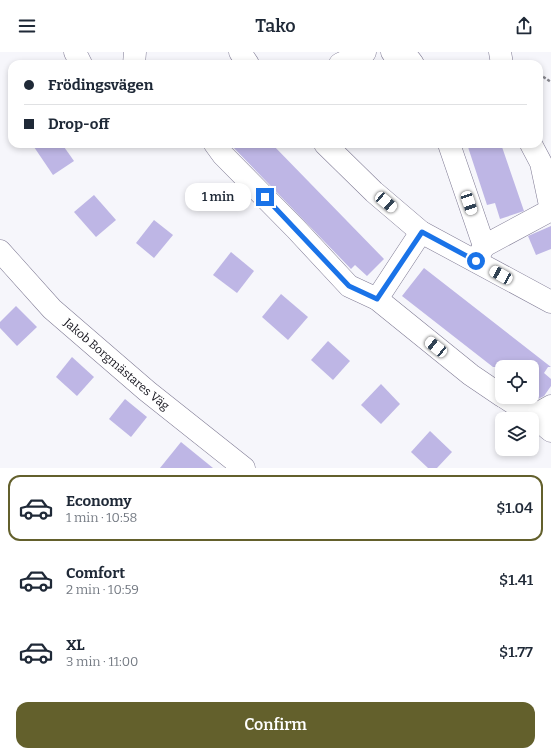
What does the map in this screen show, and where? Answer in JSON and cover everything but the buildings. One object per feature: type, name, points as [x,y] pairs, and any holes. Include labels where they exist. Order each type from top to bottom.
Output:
[{"type":"street","points":[[348,60],[365,52]]},
{"type":"street","points":[[392,52],[410,60]]},
{"type":"street","points":[[218,148],[349,286],[377,299],[471,375],[495,391]]},
{"type":"street","points":[[329,148],[374,192],[422,232],[480,254],[551,302]]},
{"type":"street","points":[[450,148],[480,254]]},
{"type":"street","points":[[480,254],[551,210],[541,163],[533,148]]},
{"type":"street","points":[[377,299],[422,232]]},
{"type":"street","name":"Jakob Borgmästares Väg","points":[[0,251],[52,309],[147,392],[244,468]]},
{"type":"street","points":[[524,404],[542,411],[551,431]]},
{"type":"route","points":[[265,197],[349,286],[377,299],[422,232],[476,261]]}]
